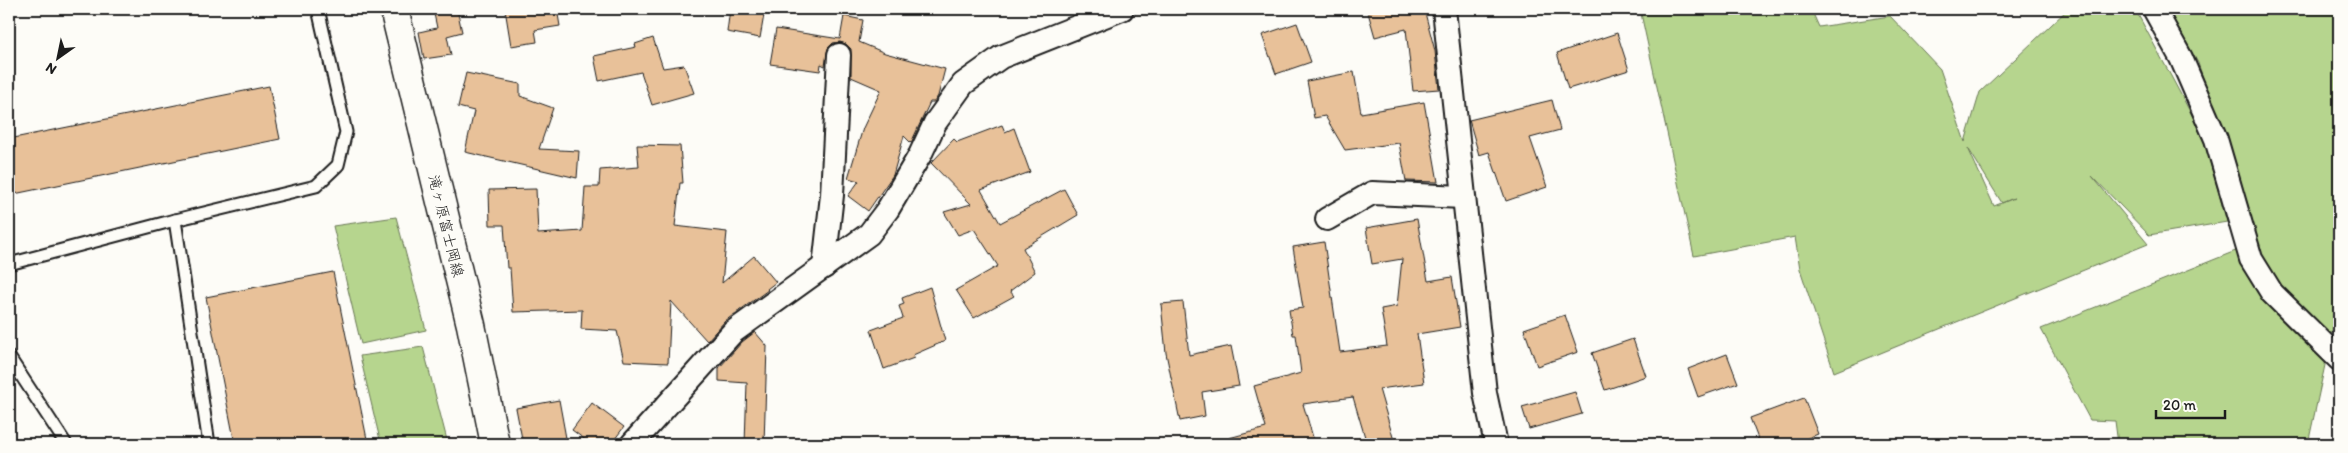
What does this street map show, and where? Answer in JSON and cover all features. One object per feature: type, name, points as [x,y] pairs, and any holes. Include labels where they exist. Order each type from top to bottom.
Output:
[{"type":"main road","name":"滝ヶ原富士岡線","points":[[394,9],[471,325],[495,444]]},
{"type":"street","points":[[1444,9],[1485,393],[1496,444]]},
{"type":"street","points":[[2154,9],[2180,58],[2216,139],[2251,259],[2272,294],[2339,359]]},
{"type":"street","points":[[632,444],[733,332],[869,234],[888,209],[920,155],[935,123],[963,84],[1001,57],[1116,10]]},
{"type":"street","points":[[824,267],[832,195],[839,55]]},
{"type":"street","points":[[1327,218],[1372,193],[1463,197]]},
{"type":"lane","points":[[9,264],[175,220],[316,186],[338,165],[346,132],[318,9]]},
{"type":"lane","points":[[175,220],[209,444]]},
{"type":"lane","points":[[9,357],[66,444]]},
{"type":"green space","points":[[1640,9],[1811,9],[1819,27],[1890,16],[1940,69],[1965,142],[1980,92],[2068,9],[2135,9],[2202,134],[2227,222],[2149,235],[2092,176],[2148,244],[1834,372],[1800,269],[1795,237],[1694,256]],"holes":[[[1968,148],[2002,203],[1994,206]]]},
{"type":"green space","points":[[2168,9],[2339,9],[2339,300],[2308,444],[2118,444],[2115,421],[2090,420],[2041,329],[2258,242],[2198,63]]},
{"type":"green space","points":[[396,217],[426,330],[361,344],[333,226]]},
{"type":"green space","points":[[423,347],[448,444],[381,444],[360,356]]},
{"type":"building","points":[[433,9],[457,9],[462,32],[447,36],[451,55],[424,59],[419,32],[437,28]]},
{"type":"building","points":[[505,9],[557,9],[560,26],[535,30],[537,42],[511,46]]},
{"type":"building","points":[[730,9],[765,9],[760,38],[727,32]]},
{"type":"building","points":[[1367,9],[1424,9],[1435,51],[1439,89],[1413,91],[1406,29],[1375,37]]},
{"type":"building","points":[[844,16],[863,20],[859,42],[885,53],[945,69],[938,96],[934,102],[930,102],[911,143],[904,136],[893,175],[868,211],[848,196],[859,181],[848,178],[863,128],[881,90],[851,77],[851,49],[846,44],[840,42],[833,43],[828,48],[825,66],[821,64],[820,71],[770,64],[776,29],[840,39]]},
{"type":"building","points":[[1297,23],[1311,62],[1276,74],[1262,35]]},
{"type":"building","points":[[1617,33],[1629,70],[1568,89],[1557,53]]},
{"type":"building","points":[[653,38],[663,68],[684,65],[694,93],[652,105],[641,72],[599,81],[594,56],[636,47],[635,44]]},
{"type":"building","points":[[1354,72],[1361,113],[1424,102],[1438,182],[1406,181],[1399,143],[1345,150],[1325,116],[1314,118],[1307,81]]},
{"type":"building","points":[[466,73],[520,84],[520,96],[553,108],[539,149],[579,151],[577,178],[465,152],[474,111],[458,107]]},
{"type":"building","points":[[269,86],[280,139],[14,194],[9,171],[9,139]]},
{"type":"building","points":[[1552,100],[1560,130],[1530,138],[1547,187],[1506,201],[1489,152],[1479,155],[1469,120]]},
{"type":"building","points":[[1002,125],[1005,132],[1014,128],[1030,172],[981,190],[1000,223],[1064,189],[1078,215],[1023,248],[1035,272],[1010,291],[1014,296],[974,318],[956,290],[998,266],[974,229],[958,235],[944,212],[971,204],[931,163],[954,139],[957,142]]},
{"type":"building","points":[[637,145],[680,146],[683,183],[680,183],[675,226],[727,232],[722,283],[754,256],[776,282],[725,321],[707,341],[671,301],[668,363],[624,361],[617,331],[581,329],[582,310],[513,312],[510,268],[507,268],[504,225],[490,225],[489,190],[536,189],[538,234],[582,231],[585,187],[599,187],[600,170],[639,167]]},
{"type":"building","points":[[1417,219],[1428,281],[1452,277],[1460,327],[1417,334],[1424,383],[1379,389],[1395,444],[1367,444],[1353,397],[1303,404],[1315,444],[1229,444],[1229,438],[1266,428],[1254,386],[1301,373],[1296,335],[1293,335],[1289,310],[1303,308],[1293,247],[1324,242],[1340,352],[1387,346],[1381,309],[1397,306],[1402,259],[1372,264],[1366,228]]},
{"type":"building","points":[[333,272],[368,444],[235,444],[206,297]]},
{"type":"building","points":[[930,287],[945,341],[913,355],[914,358],[884,369],[871,330],[903,318],[899,306],[904,304],[902,298]]},
{"type":"building","points":[[1183,302],[1189,355],[1231,346],[1239,386],[1202,392],[1205,416],[1180,421],[1166,353],[1161,304]]},
{"type":"building","points":[[1565,315],[1578,352],[1537,366],[1524,329]]},
{"type":"building","points":[[755,332],[767,346],[764,444],[745,444],[747,383],[719,381],[719,368],[742,342]]},
{"type":"building","points":[[1633,339],[1646,376],[1605,390],[1592,353]]},
{"type":"building","points":[[1727,354],[1738,383],[1698,397],[1688,369]]},
{"type":"building","points":[[1575,392],[1582,414],[1529,429],[1522,407]]},
{"type":"building","points":[[1804,398],[1818,434],[1793,444],[1760,444],[1750,418]]},
{"type":"building","points":[[559,400],[566,438],[523,444],[516,408]]},
{"type":"building","points":[[592,403],[624,427],[611,444],[591,444],[572,430]]}]
